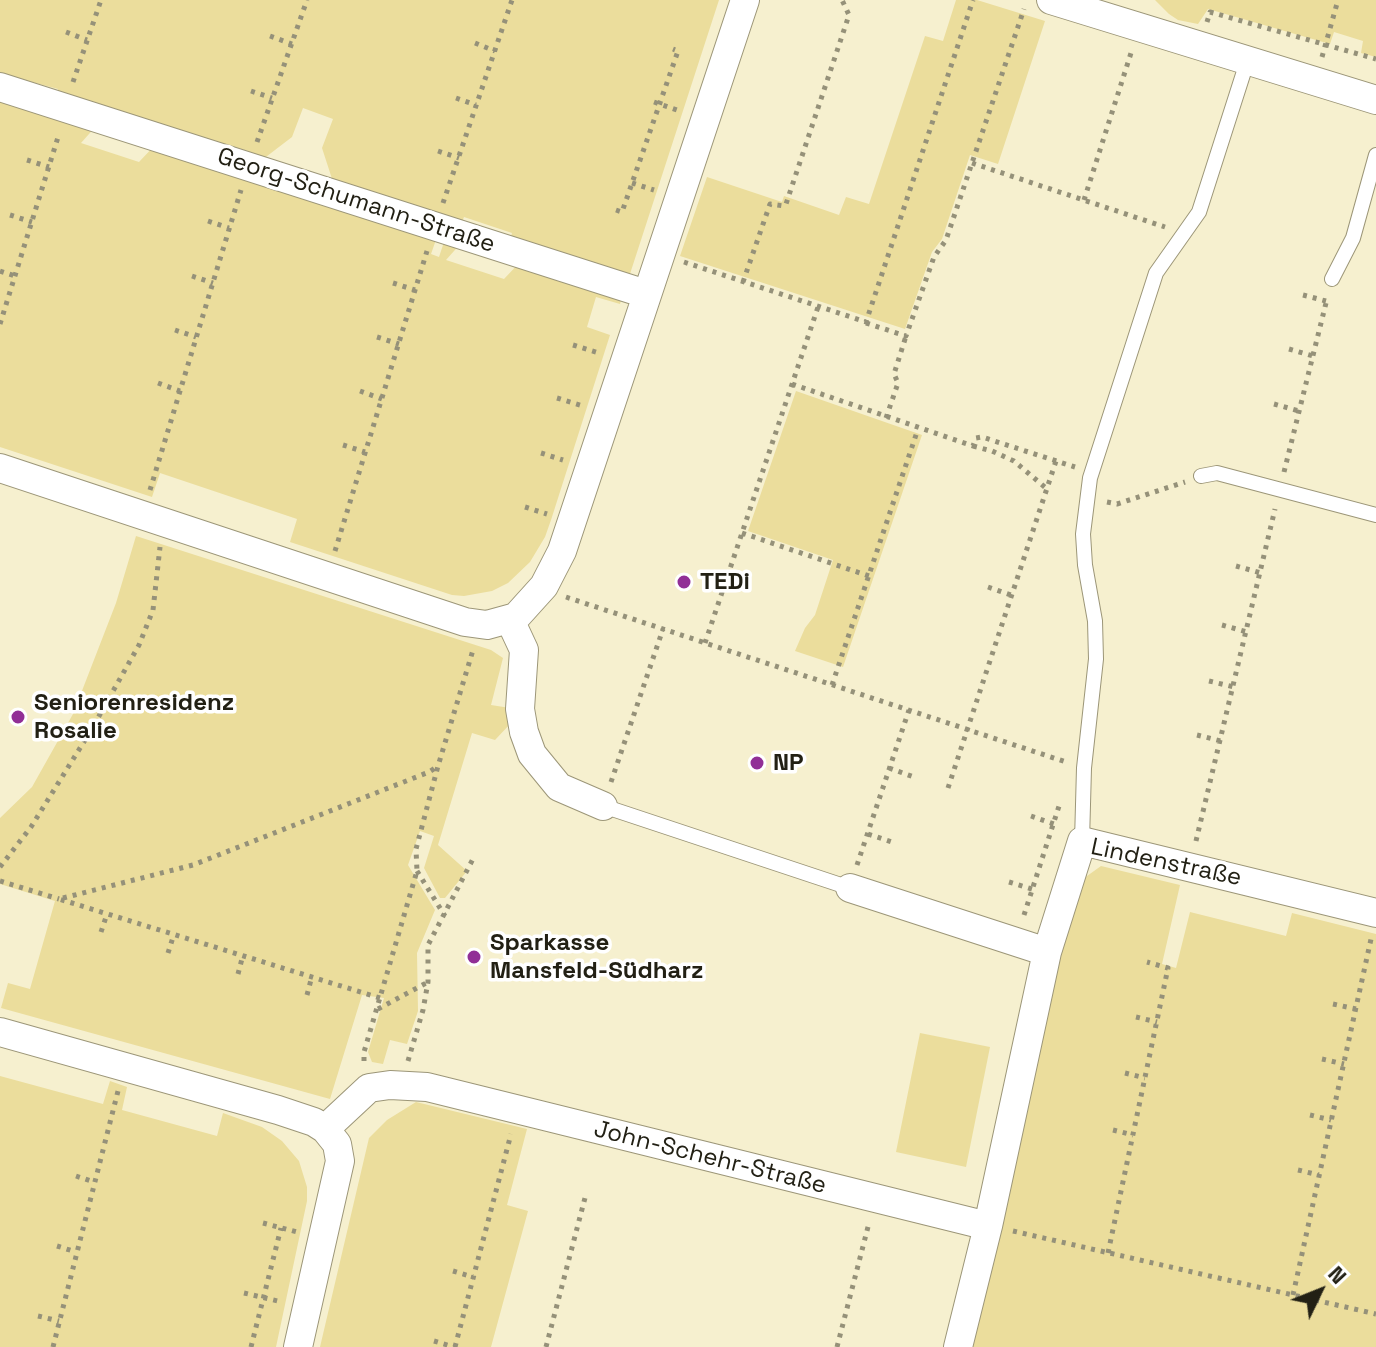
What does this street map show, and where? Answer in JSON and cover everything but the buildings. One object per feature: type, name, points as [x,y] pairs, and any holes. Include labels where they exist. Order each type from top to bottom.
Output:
[{"type":"street","points":[[0,468],[438,614],[480,624],[510,620],[527,607],[544,586],[562,551],[745,0]]},
{"type":"street","points":[[1038,5],[1114,10],[1139,29],[1376,100]]},
{"type":"street","name":"Georg-Schumann-Straße","points":[[0,87],[646,294]]},
{"type":"street","points":[[510,620],[524,650],[520,709],[532,754],[559,787],[603,806]]},
{"type":"street","name":"Lindenstraße","points":[[988,1226],[1047,952],[1082,841],[1190,867],[1375,920]]},
{"type":"street","points":[[850,888],[1047,952]]},
{"type":"street","points":[[0,1032],[308,1119],[325,1129],[336,1143],[340,1158],[298,1347]]},
{"type":"street","name":"John-Schehr-Straße","points":[[365,1090],[381,1085],[412,1086],[988,1226]]},
{"type":"street","points":[[325,1129],[365,1090]]},
{"type":"street","points":[[958,1347],[988,1226]]},
{"type":"lane","points":[[1082,841],[1079,766],[1096,659],[1095,621],[1083,534],[1092,473],[1156,273],[1201,209],[1247,62]]},
{"type":"lane","points":[[1332,279],[1353,238],[1376,155]]},
{"type":"lane","points":[[1201,476],[1217,473],[1376,515]]},
{"type":"lane","points":[[603,806],[850,888]]},
{"type":"path","points":[[0,324],[101,0]]},
{"type":"path","points":[[0,867],[31,827],[82,746],[139,645],[153,610],[154,520],[180,391],[248,166],[307,0]]},
{"type":"path","points":[[327,577],[435,228],[512,0]]},
{"type":"path","points":[[743,282],[770,204],[786,204],[849,15],[842,0]]},
{"type":"path","points":[[866,322],[973,0]]},
{"type":"path","points":[[1315,82],[1338,0]]},
{"type":"path","points":[[886,418],[898,383],[894,372],[934,257],[946,240],[972,163],[1038,5]]},
{"type":"path","points":[[1199,47],[1210,12],[1376,59]]},
{"type":"path","points":[[1084,200],[1139,29]]},
{"type":"path","points":[[66,32],[87,40]]},
{"type":"path","points":[[270,36],[292,44]]},
{"type":"path","points":[[475,43],[495,51]]},
{"type":"path","points":[[616,210],[622,212],[638,158],[678,51],[673,49]]},
{"type":"path","points":[[251,91],[272,98]]},
{"type":"path","points":[[456,98],[476,105]]},
{"type":"path","points":[[438,151],[459,158]]},
{"type":"path","points":[[27,160],[49,167]]},
{"type":"path","points":[[972,163],[1185,233]]},
{"type":"path","points":[[10,215],[32,222]]},
{"type":"path","points":[[208,221],[229,228]]},
{"type":"path","points":[[660,254],[906,336]]},
{"type":"path","points":[[0,271],[15,276]]},
{"type":"path","points":[[192,276],[213,283]]},
{"type":"path","points":[[1190,867],[1332,279]]},
{"type":"path","points":[[393,283],[416,290]]},
{"type":"path","points":[[1303,295],[1326,301]]},
{"type":"path","points":[[705,643],[818,307]]},
{"type":"path","points":[[175,330],[196,337]]},
{"type":"path","points":[[377,337],[399,344]]},
{"type":"path","points":[[573,345],[607,356]]},
{"type":"path","points":[[1289,349],[1313,356]]},
{"type":"path","points":[[158,383],[180,391]]},
{"type":"path","points":[[792,384],[918,429],[992,451],[1014,461],[1047,489]]},
{"type":"path","points":[[360,391],[382,399]]},
{"type":"path","points":[[557,398],[590,409]]},
{"type":"path","points":[[1274,404],[1299,411]]},
{"type":"path","points":[[832,685],[918,429]]},
{"type":"path","points":[[973,446],[976,438],[982,437],[1092,473]]},
{"type":"path","points":[[343,445],[365,452]]},
{"type":"path","points":[[541,453],[572,463]]},
{"type":"path","points":[[948,788],[1056,461]]},
{"type":"path","points":[[1117,504],[1201,476]]},
{"type":"path","points":[[525,507],[555,516]]},
{"type":"path","points":[[742,533],[869,576]]},
{"type":"path","points":[[1236,566],[1261,573]]},
{"type":"path","points":[[544,586],[663,629],[1079,766],[1054,824],[1015,943]]},
{"type":"path","points":[[988,587],[1011,595]]},
{"type":"path","points":[[365,1090],[364,1052],[417,871],[416,849],[480,624]]},
{"type":"path","points":[[1222,625],[1247,632]]},
{"type":"path","points":[[603,806],[663,629]]},
{"type":"path","points":[[1209,681],[1234,687]]},
{"type":"path","points":[[850,888],[909,710]]},
{"type":"path","points":[[1197,735],[1221,741]]},
{"type":"path","points":[[59,899],[193,865],[438,766]]},
{"type":"path","points":[[889,768],[914,777]]},
{"type":"path","points":[[1031,816],[1054,824]]},
{"type":"path","points":[[868,834],[892,842]]},
{"type":"path","points":[[412,1086],[428,982],[428,945],[474,857]]},
{"type":"path","points":[[417,871],[445,916]]},
{"type":"path","points":[[0,881],[380,998]]},
{"type":"path","points":[[1009,882],[1032,889]]},
{"type":"path","points":[[101,932],[107,913]]},
{"type":"path","points":[[1293,1295],[1375,920]]},
{"type":"path","points":[[168,953],[174,934]]},
{"type":"path","points":[[238,974],[243,955]]},
{"type":"path","points":[[1108,1253],[1168,968],[1147,962]]},
{"type":"path","points":[[307,995],[312,976]]},
{"type":"path","points":[[377,1009],[428,982]]},
{"type":"path","points":[[1333,1004],[1356,1009]]},
{"type":"path","points":[[1136,1017],[1157,1022]]},
{"type":"path","points":[[1322,1059],[1344,1064]]},
{"type":"path","points":[[53,1347],[124,1067]]},
{"type":"path","points":[[1125,1073],[1145,1078]]},
{"type":"path","points":[[434,1341],[454,1347],[518,1110]]},
{"type":"path","points":[[1310,1115],[1331,1120]]},
{"type":"path","points":[[1113,1130],[1133,1135]]},
{"type":"path","points":[[1298,1170],[1319,1175]]},
{"type":"path","points":[[76,1176],[94,1182]]},
{"type":"path","points":[[546,1347],[586,1194]]},
{"type":"path","points":[[837,1347],[876,1199]]},
{"type":"path","points":[[988,1226],[1376,1314]]},
{"type":"path","points":[[251,1347],[281,1228]]},
{"type":"path","points":[[57,1246],[76,1252]]},
{"type":"path","points":[[453,1271],[473,1277]]},
{"type":"path","points":[[244,1293],[306,1308]]},
{"type":"path","points":[[38,1316],[59,1321]]},
{"type":"shaded area","points":[[0,0],[719,0],[628,280],[509,243],[512,233],[464,217],[460,227],[335,188],[322,148],[333,119],[303,108],[292,137],[258,163],[246,159],[248,151],[56,98],[58,89],[32,82],[29,89],[0,80]]},
{"type":"shaded area","points":[[956,0],[977,0],[1045,21],[998,164],[970,155],[942,239],[932,252],[905,329],[680,256],[707,177],[782,202],[784,196],[839,215],[846,197],[869,204],[925,36],[943,41]]},
{"type":"shaded area","points":[[1155,0],[1376,0],[1376,57],[1361,53],[1363,41],[1334,32],[1330,44],[1208,9],[1198,24],[1178,20]]},
{"type":"shaded area","points":[[0,94],[97,125],[81,143],[139,162],[157,143],[438,234],[431,254],[439,257],[446,236],[462,242],[446,260],[504,279],[521,261],[623,293],[620,304],[596,297],[587,327],[610,335],[551,520],[530,562],[508,583],[492,591],[452,595],[290,542],[297,519],[160,473],[152,497],[0,447]]},
{"type":"shaded area","points":[[796,391],[922,435],[843,667],[795,651],[805,628],[815,615],[833,560],[748,531]]},
{"type":"shaded area","points":[[136,536],[491,650],[503,658],[491,705],[510,708],[511,723],[495,740],[472,733],[438,845],[467,871],[445,898],[440,898],[424,868],[434,836],[420,831],[408,865],[435,910],[417,953],[418,1011],[407,1044],[390,1040],[383,1064],[372,1062],[368,1052],[384,998],[362,995],[330,1099],[1,1008],[8,983],[30,989],[55,901],[0,884],[0,818],[32,787],[73,714],[116,603]]},
{"type":"shaded area","points":[[1101,866],[1180,885],[1162,964],[1176,968],[1190,912],[1286,936],[1292,913],[1376,934],[1376,1347],[966,1347],[1046,979],[1080,881]]},
{"type":"shaded area","points":[[920,1033],[990,1047],[966,1167],[896,1152]]},
{"type":"shaded area","points":[[0,1076],[103,1104],[110,1081],[127,1087],[122,1110],[217,1136],[223,1113],[262,1127],[282,1141],[299,1161],[307,1187],[307,1201],[276,1347],[0,1347]]},
{"type":"shaded area","points":[[416,1102],[527,1129],[507,1205],[528,1211],[491,1347],[320,1347],[369,1138],[387,1120]]},
{"type":"place","name":"TEDi","points":[[684,582]]},
{"type":"place","name":"Seniorenresidenz Rosalie","points":[[18,717]]},
{"type":"place","name":"NP","points":[[757,763]]},
{"type":"place","name":"Sparkasse Mansfeld-Südharz","points":[[474,957]]}]
